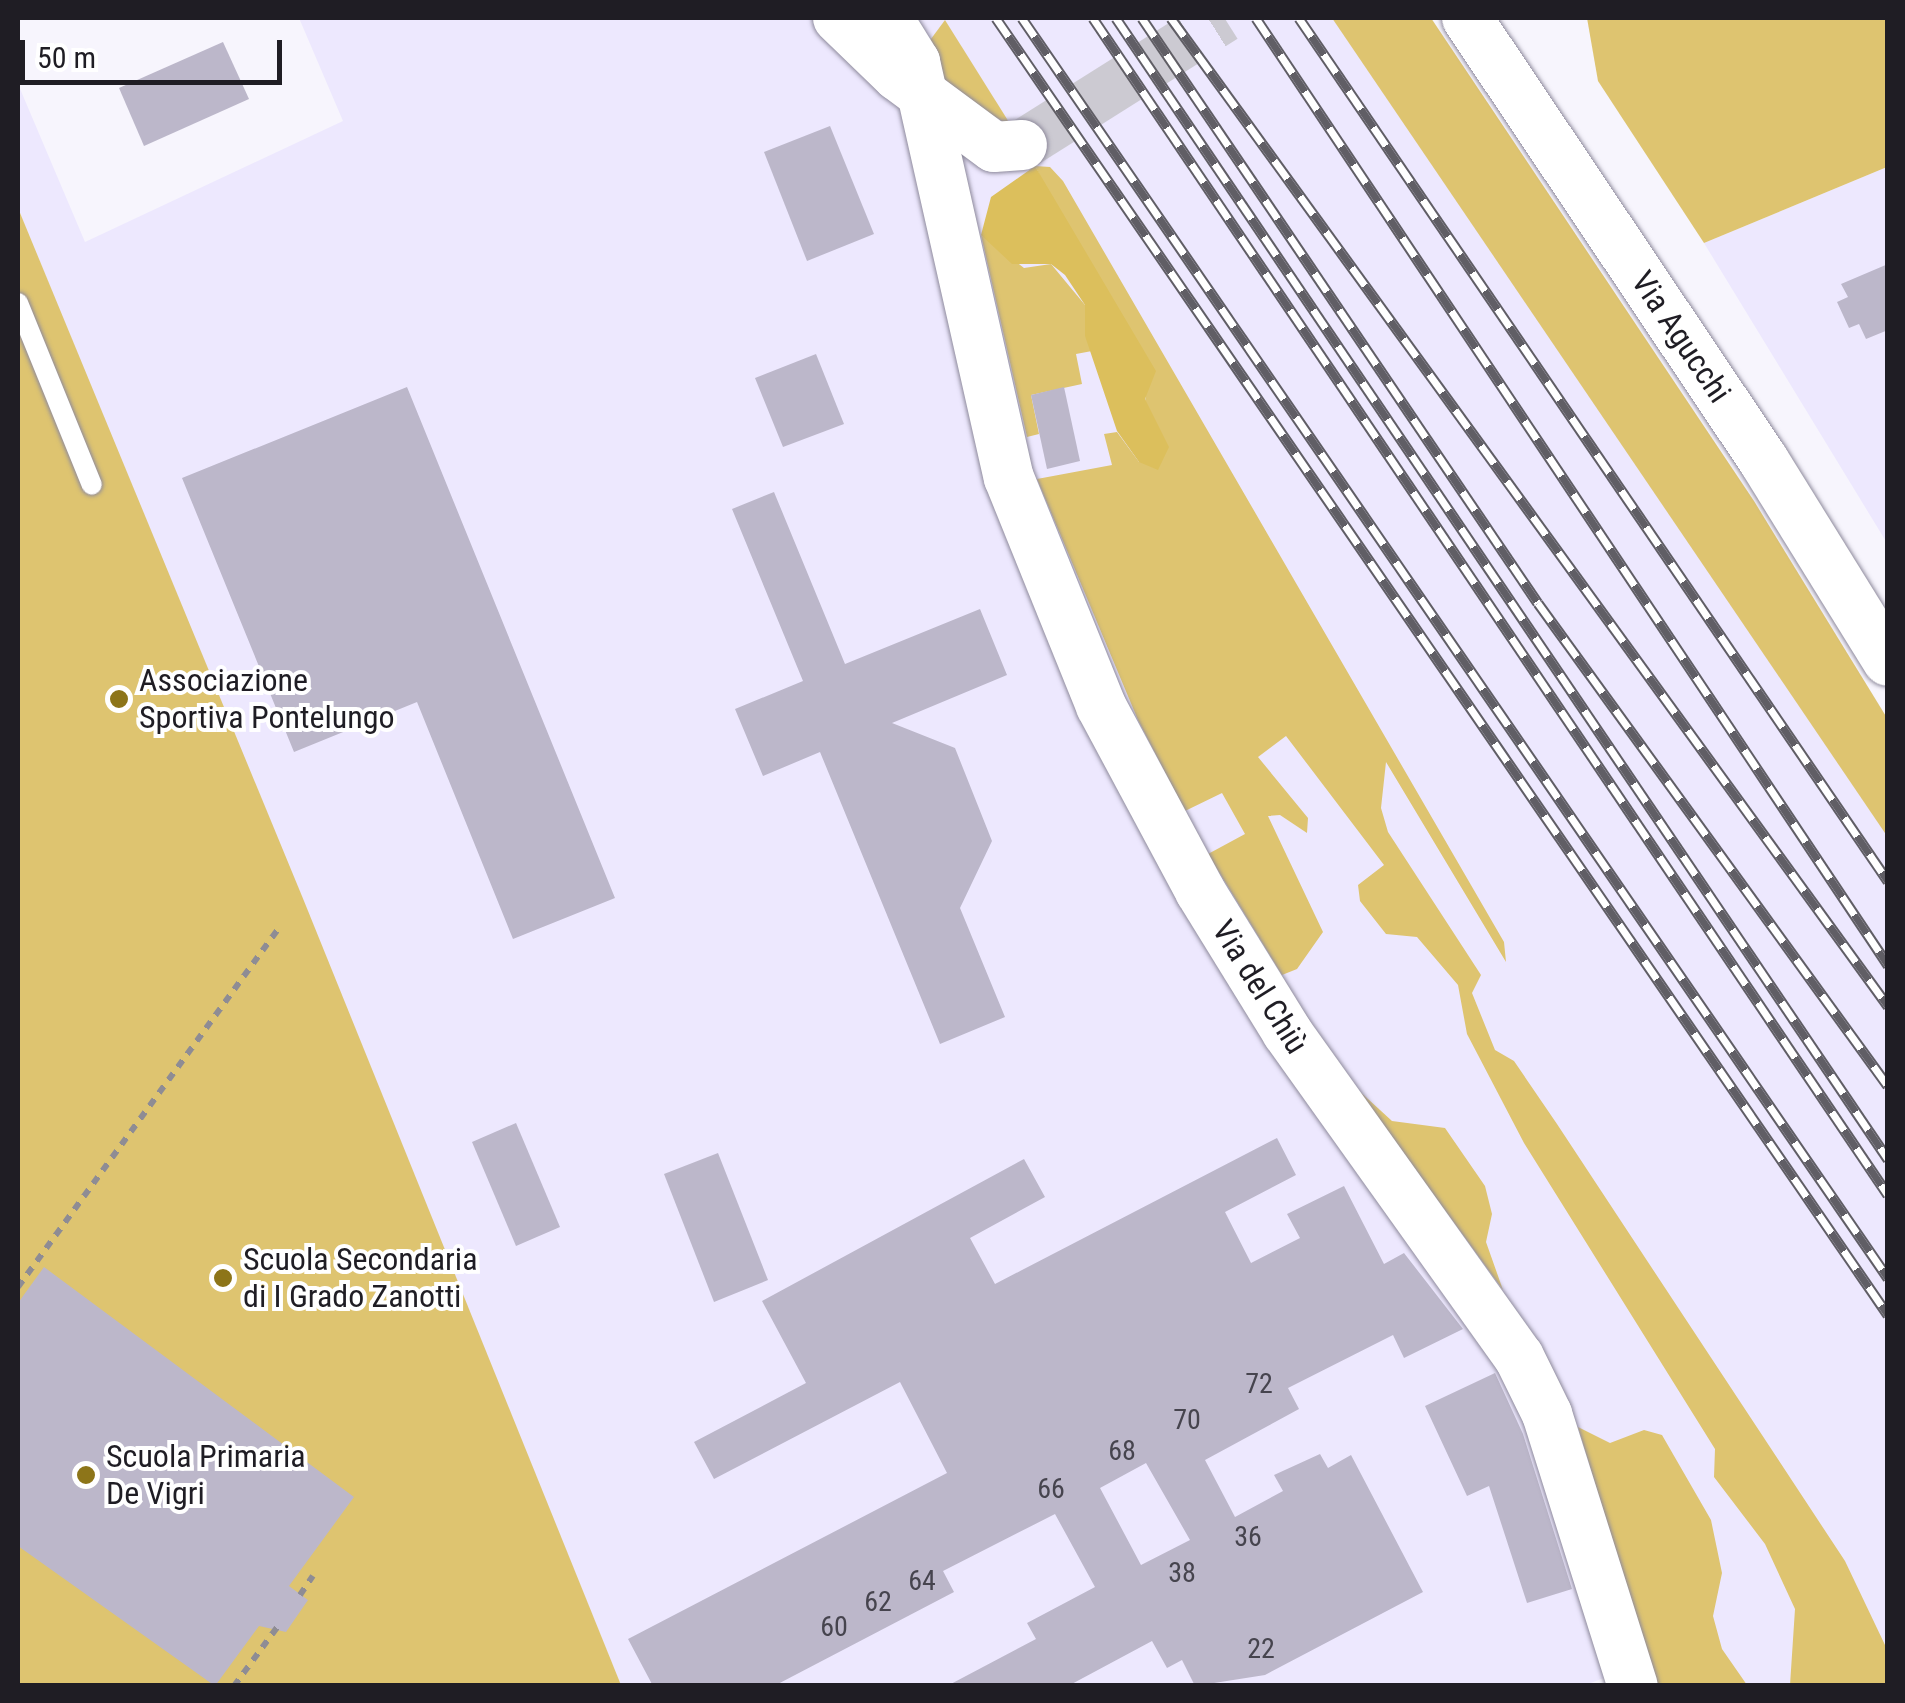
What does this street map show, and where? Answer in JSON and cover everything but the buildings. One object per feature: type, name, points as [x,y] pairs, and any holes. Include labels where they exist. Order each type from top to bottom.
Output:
[{"type":"street","points":[[838,18],[920,94]]},
{"type":"street","name":"Via Agucchi","points":[[1467,18],[1764,461],[1888,661]]},
{"type":"street","points":[[899,20],[920,94]]},
{"type":"street","name":"Via del Chiù","points":[[920,94],[1012,148],[969,190],[961,251]]},
{"type":"street","name":"Via del Chiù","points":[[920,94],[961,251],[1009,478],[1100,706],[1259,988],[1535,1386],[1633,1686]]},
{"type":"lane","points":[[18,303],[92,485]]},
{"type":"path","points":[[18,1287],[278,929]]},
{"type":"path","points":[[300,1594],[313,1576]]},
{"type":"path","points":[[234,1686],[278,1626]]},
{"type":"shaded area","points":[[299,18],[1431,18],[1754,501],[1887,718],[1887,1685],[1656,1685],[1648,1661],[1583,1686],[621,1685],[18,208],[18,84],[85,242],[343,121]]},
{"type":"shaded area","points":[[1332,18],[1431,18],[1754,501],[1887,718],[1887,836]]},
{"type":"shaded area","points":[[1587,18],[1887,18],[1887,167],[1704,243],[1598,81]]},
{"type":"shaded area","points":[[945,20],[1012,127],[943,86],[928,43]]},
{"type":"shaded area","points":[[1035,166],[1050,167],[1063,181],[1504,942],[1506,962],[1386,762],[1381,808],[1388,832],[1481,975],[1472,993],[1495,1050],[1514,1061],[1845,1561],[1885,1645],[1887,1685],[1790,1685],[1795,1609],[1765,1544],[1714,1477],[1715,1449],[1524,1143],[1467,1034],[1458,985],[1417,937],[1386,934],[1360,901],[1358,885],[1384,865],[1286,736],[1258,757],[1308,818],[1307,833],[1280,815],[1268,816],[1323,932],[1297,969],[1282,975],[1208,854],[1245,834],[1222,793],[1185,811],[1138,720],[1037,479],[1112,465],[1104,434],[1117,432],[1139,462],[1147,382]]},
{"type":"shaded area","points":[[1035,166],[1156,371],[1145,399],[1169,447],[1158,470],[1139,462],[1117,431],[1085,336],[1085,305],[1065,275],[1051,264],[1012,264],[981,235],[991,197]]},
{"type":"shaded area","points":[[1887,167],[1887,543],[1704,243]]},
{"type":"shaded area","points":[[18,208],[304,901],[621,1685],[18,1685]]},
{"type":"shaded area","points":[[981,235],[1024,268],[1051,264],[1085,305],[1092,351],[1076,354],[1082,384],[1031,395],[1039,434],[1027,437]]},
{"type":"shaded area","points":[[1356,1088],[1392,1121],[1445,1128],[1485,1186],[1492,1214],[1486,1242],[1503,1290]]},
{"type":"shaded area","points":[[1578,1427],[1610,1443],[1644,1430],[1662,1435],[1711,1520],[1722,1573],[1713,1616],[1722,1649],[1747,1685],[1656,1685]]},
{"type":"tunnel","points":[[1022,145],[1224,18]]},
{"type":"railway","points":[[996,18],[1888,1315]]},
{"type":"railway","points":[[1022,18],[1888,1278]]},
{"type":"railway","points":[[1093,18],[1888,1195]]},
{"type":"railway","points":[[1116,18],[1888,1159]]},
{"type":"railway","points":[[1142,18],[1538,603],[1888,1086]]},
{"type":"railway","points":[[1171,18],[1888,1006]]},
{"type":"railway","points":[[1256,18],[1888,965]]},
{"type":"railway","points":[[1299,18],[1888,881]]},
{"type":"place","name":"Associazione Sportiva Pontelungo","points":[[119,699]]},
{"type":"place","name":"Scuola Secondaria di I Grado Zanotti","points":[[223,1278]]},
{"type":"place","name":"Scuola Primaria De Vigri","points":[[86,1475]]}]
